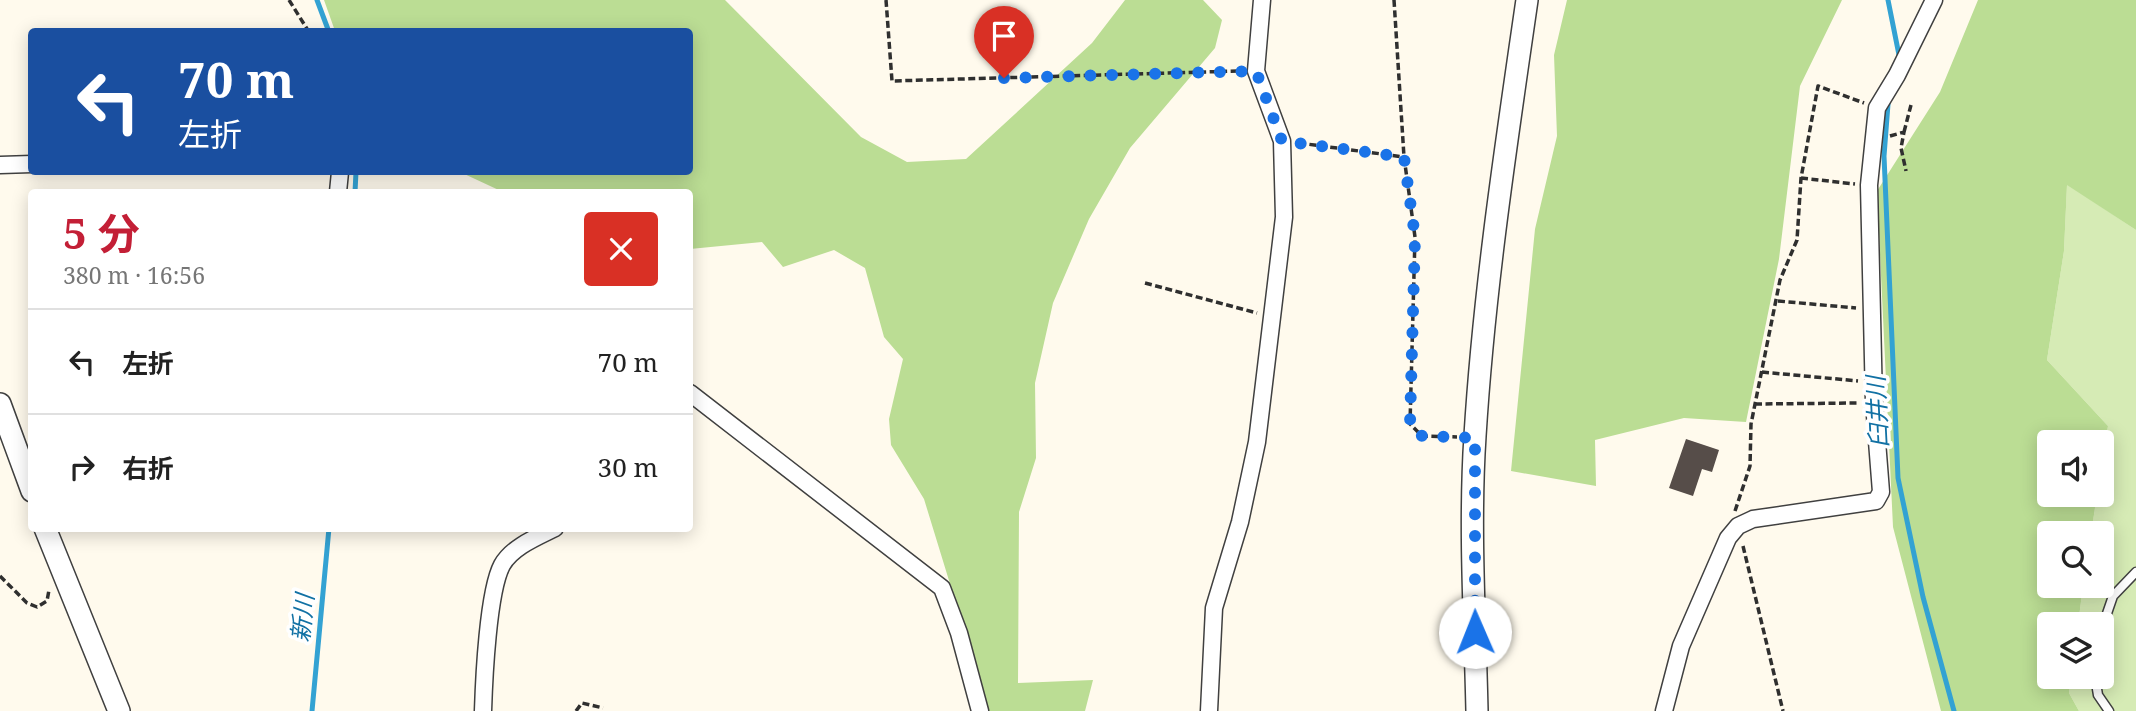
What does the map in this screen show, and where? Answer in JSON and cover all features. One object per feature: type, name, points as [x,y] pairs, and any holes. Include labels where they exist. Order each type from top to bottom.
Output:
[{"type":"street","points":[[1209,711],[1214,608],[1240,522],[1256,442],[1284,217],[1282,141],[1256,71],[1262,0]]},
{"type":"street","points":[[1477,711],[1472,527],[1475,438],[1492,246],[1527,0]]},
{"type":"street","points":[[1664,711],[1681,646],[1728,538],[1738,526],[1753,519],[1876,501],[1881,492],[1874,402],[1869,185],[1877,108],[1897,75],[1934,0]]},
{"type":"street","points":[[0,165],[28,164]]},
{"type":"street","points":[[693,395],[942,588],[960,633],[980,711]]},
{"type":"street","points":[[0,404],[28,480]]},
{"type":"street","points":[[47,532],[119,711]]},
{"type":"street","points":[[483,711],[494,591],[502,564],[525,543],[547,532]]},
{"type":"lane","points":[[2108,612],[2113,596],[2136,572]]},
{"type":"lane","points":[[2097,689],[2109,711]]},
{"type":"path","points":[[289,0],[306,28]]},
{"type":"path","points":[[886,0],[892,81],[1256,71]]},
{"type":"path","points":[[1394,0],[1404,157],[1415,237],[1410,424],[1422,436],[1475,438]]},
{"type":"path","points":[[1783,711],[1735,509],[1750,466],[1751,424],[1778,301],[1780,280],[1797,240],[1801,178],[1818,86],[1877,108]]},
{"type":"path","points":[[1906,171],[1901,148],[1911,105]]},
{"type":"path","points":[[1892,134],[1904,132]]},
{"type":"path","points":[[1282,141],[1404,157]]},
{"type":"path","points":[[1801,178],[1869,185]]},
{"type":"path","points":[[1145,283],[1273,317]]},
{"type":"path","points":[[1778,301],[1872,310]]},
{"type":"path","points":[[1762,372],[1874,382]]},
{"type":"path","points":[[1755,404],[1874,402]]},
{"type":"path","points":[[0,576],[27,603],[37,607],[47,601],[49,589],[46,582]]},
{"type":"path","points":[[576,711],[582,703],[603,708]]},
{"type":"green space","points":[[324,0],[725,0],[861,137],[907,162],[966,159],[1092,43],[1125,0],[1203,0],[1222,20],[1215,48],[1130,148],[1089,219],[1053,303],[1035,383],[1036,458],[1019,512],[1018,683],[1093,680],[1085,711],[989,711],[924,499],[891,445],[889,419],[903,359],[884,337],[865,268],[834,250],[783,267],[762,242],[693,249],[693,189],[497,189],[466,175],[693,175],[693,28],[334,28]]},
{"type":"green space","points":[[1567,0],[1842,0],[1800,86],[1779,259],[1746,422],[1684,418],[1595,440],[1596,486],[1511,471],[1535,229],[1557,136],[1554,55]]},
{"type":"green space","points":[[1978,0],[2136,0],[2136,230],[2067,185],[2064,251],[2047,360],[2108,426],[2107,430],[2037,430],[2037,507],[2095,507],[2093,521],[2037,521],[2037,598],[2081,598],[2080,612],[2037,612],[2037,689],[2070,689],[2079,711],[1941,711],[1893,527],[1877,191],[1940,92]]},
{"type":"green space","points":[[2067,184],[2136,230],[2136,711],[2079,711],[2069,693],[2070,689],[2114,689],[2114,612],[2080,612],[2081,598],[2114,598],[2114,521],[2093,521],[2095,507],[2114,507],[2114,430],[2107,430],[2108,426],[2047,360],[2064,251]]},
{"type":"building","points":[[1686,439],[1719,450],[1712,472],[1702,469],[1693,496],[1669,488]]},
{"type":"waterway","name":"新川","points":[[317,0],[328,28]]},
{"type":"waterway","name":"臼井川","points":[[1888,0],[1899,55]]},
{"type":"waterway","name":"臼井川","points":[[1888,104],[1884,156],[1898,478],[1923,597],[1954,711]]},
{"type":"waterway","name":"新川","points":[[355,189],[356,175]]},
{"type":"waterway","name":"新川","points":[[312,711],[329,532]]},
{"type":"route","points":[[1004,78],[1256,71],[1282,141],[1404,157],[1415,237],[1410,424],[1422,436],[1475,438],[1472,527],[1475,632]]}]
